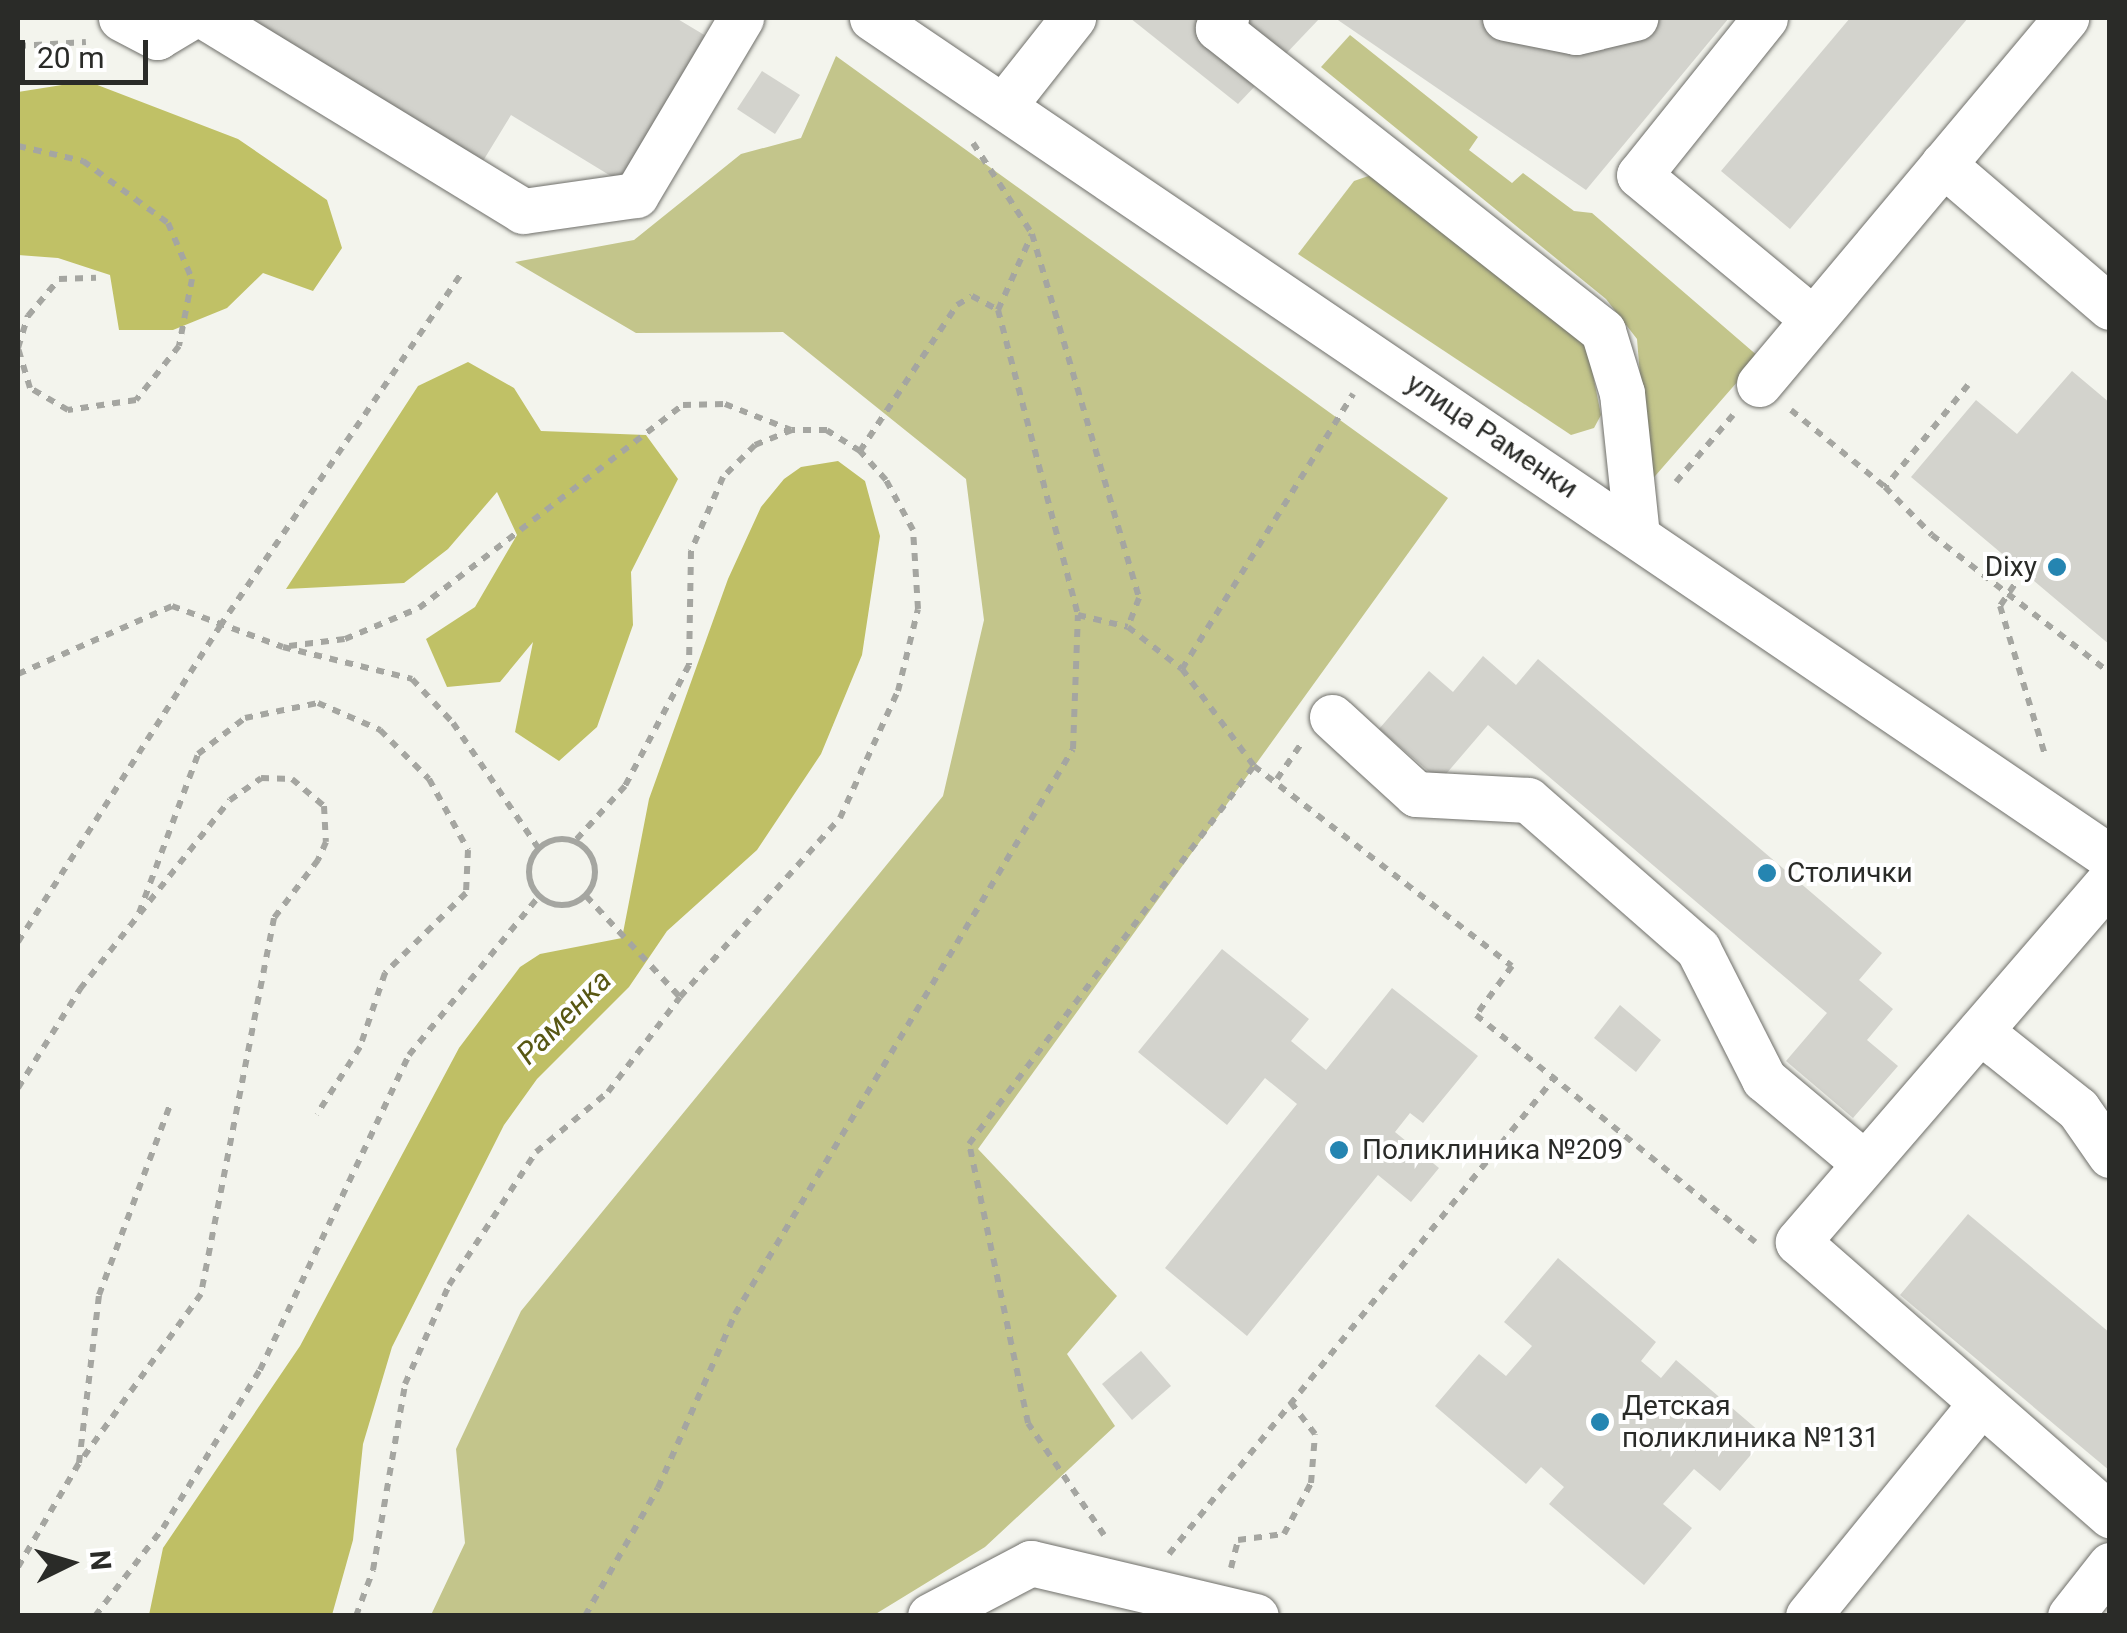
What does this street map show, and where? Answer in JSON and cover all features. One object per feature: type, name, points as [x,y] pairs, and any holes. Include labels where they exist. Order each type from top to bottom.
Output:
[{"type":"street","points":[[121,18],[157,36],[189,18]]},
{"type":"street","points":[[207,18],[523,211],[636,195],[741,18]]},
{"type":"street","name":"улица Раменки","points":[[872,18],[1005,104],[2110,857]]},
{"type":"street","points":[[1005,104],[1073,18]]},
{"type":"street","points":[[1226,18],[1218,28],[1604,331],[1622,393],[1626,482],[1637,535]]},
{"type":"street","points":[[1504,18],[1576,32],[1634,18]]},
{"type":"street","points":[[1765,18],[1639,175],[1814,319]]},
{"type":"street","points":[[1759,384],[2066,18]]},
{"type":"street","points":[[1943,164],[2110,307]]},
{"type":"street","points":[[1332,717],[1416,794],[1528,800],[1698,949],[1764,1080],[1864,1163]]},
{"type":"street","points":[[2110,880],[1798,1242],[2110,1515]]},
{"type":"street","points":[[1980,1031],[2078,1109],[2110,1155]]},
{"type":"street","points":[[1808,1616],[1981,1403]]},
{"type":"street","points":[[930,1616],[1032,1563],[1111,1595],[1239,1611]]},
{"type":"street","points":[[2070,1616],[2110,1565]]},
{"type":"path","points":[[958,129],[984,154],[1032,234],[1139,598],[1128,627]]},
{"type":"path","points":[[18,146],[83,161],[168,222],[192,279],[179,346],[136,400],[68,410],[30,388],[18,348],[28,316],[60,280],[96,278]]},
{"type":"path","points":[[585,1616],[658,1488],[735,1314],[1073,748],[1078,615],[998,310],[1032,234]]},
{"type":"path","points":[[18,942],[220,626],[462,273]]},
{"type":"path","points":[[860,451],[957,305],[972,296],[998,310]]},
{"type":"path","points":[[1182,669],[1379,359]]},
{"type":"path","points":[[1672,487],[1759,384],[1885,486],[1932,535],[2110,673]]},
{"type":"path","points":[[1885,486],[1968,384]]},
{"type":"path","points":[[283,647],[344,639],[418,608],[683,405],[726,404],[792,430],[827,430],[860,451],[886,480],[912,530],[918,609],[898,691],[840,818],[680,997],[608,1092],[536,1152],[449,1285],[406,1384],[373,1570],[356,1616]]},
{"type":"path","points":[[575,841],[625,786],[689,664],[691,551],[722,478],[755,445],[792,430]]},
{"type":"path","points":[[2023,572],[2000,606],[2046,758]]},
{"type":"path","points":[[18,674],[172,606],[283,647],[412,679],[454,723],[539,849]]},
{"type":"path","points":[[1078,615],[1128,627],[1182,669],[1254,766],[1277,779],[1512,966],[1476,1015],[1556,1076],[1781,1263],[1798,1242]]},
{"type":"path","points":[[137,918],[198,754],[245,718],[318,704],[380,730],[429,779],[468,850],[466,893],[385,973],[360,1047],[317,1114]]},
{"type":"path","points":[[1277,779],[1294,750]]},
{"type":"path","points":[[1254,766],[969,1144],[1028,1423],[1111,1595],[1289,1400],[1556,1076]]},
{"type":"path","points":[[18,1088],[80,989],[230,800],[261,778],[292,779],[324,806],[326,842],[318,860],[274,918],[201,1294],[79,1463],[18,1567]]},
{"type":"path","points":[[562,838],[575,841],[596,872],[586,896],[562,905],[539,896],[529,872],[539,849],[562,838]]},
{"type":"path","points":[[95,1616],[163,1528],[260,1370],[409,1055],[539,896]]},
{"type":"path","points":[[586,896],[616,934],[680,997]]},
{"type":"path","points":[[79,1463],[98,1295],[170,1105]]},
{"type":"path","points":[[1239,1611],[1238,1540],[1284,1534],[1311,1483],[1315,1434],[1289,1400]]},
{"type":"green space","points":[[1350,35],[1478,137],[1469,150],[1512,183],[1523,173],[1574,211],[1592,213],[1759,357],[1649,483],[1637,339],[1606,299],[1321,67]]},
{"type":"green space","points":[[836,56],[1448,498],[978,1149],[1117,1296],[1067,1354],[1115,1426],[985,1547],[874,1615],[431,1615],[465,1543],[456,1449],[521,1311],[943,796],[984,620],[966,479],[783,332],[636,333],[515,262],[634,240],[741,154],[801,138]]},
{"type":"green space","points":[[1377,173],[1586,340],[1601,415],[1594,428],[1571,435],[1298,254],[1354,181]]},
{"type":"shaded area","points":[[87,81],[238,139],[327,200],[342,248],[313,291],[263,273],[227,308],[173,330],[119,330],[110,275],[58,258],[18,255],[18,92]]},
{"type":"shaded area","points":[[468,362],[514,388],[541,431],[646,435],[678,479],[631,572],[633,625],[597,727],[559,761],[515,732],[533,642],[500,682],[447,687],[426,639],[475,607],[517,535],[497,492],[448,549],[404,583],[286,589],[418,386]]},
{"type":"water","name":"Раменка","points":[[838,461],[865,481],[880,536],[862,655],[821,754],[757,850],[667,931],[629,987],[537,1079],[504,1125],[392,1347],[363,1444],[353,1540],[332,1615],[149,1615],[163,1548],[300,1346],[459,1048],[520,967],[540,954],[622,938],[649,799],[728,579],[761,507],[784,479],[801,467]]},
{"type":"building","points":[[245,18],[676,18],[706,36],[619,181],[511,115],[483,161]]},
{"type":"building","points":[[1130,18],[1320,18],[1238,104]]},
{"type":"building","points":[[1335,18],[1729,18],[1586,190]]},
{"type":"building","points":[[1850,18],[1968,18],[1790,229],[1721,171]]},
{"type":"building","points":[[762,71],[800,95],[775,134],[737,109]]},
{"type":"building","points":[[2072,371],[2110,403],[2110,645],[1911,477],[1976,400],[2017,434]]},
{"type":"building","points":[[1483,656],[1516,685],[1538,659],[1882,953],[1859,980],[1893,1009],[1867,1040],[1898,1066],[1853,1118],[1786,1061],[1827,1013],[1488,725],[1440,781],[1379,729],[1429,671],[1453,692]]},
{"type":"building","name":"Поликлиника №209","points":[[1222,949],[1309,1019],[1291,1041],[1326,1070],[1392,988],[1478,1056],[1423,1123],[1410,1113],[1395,1132],[1439,1168],[1411,1202],[1378,1175],[1247,1336],[1165,1268],[1297,1104],[1265,1078],[1227,1125],[1138,1052]]},
{"type":"building","points":[[1620,1005],[1661,1040],[1636,1072],[1594,1038]]},
{"type":"building","points":[[1968,1214],[2110,1333],[2110,1471],[1900,1295]]},
{"type":"building","name":"Детская поликлиника №131","points":[[1558,1258],[1656,1342],[1641,1361],[1661,1378],[1676,1360],[1766,1437],[1720,1491],[1694,1469],[1663,1504],[1692,1528],[1644,1585],[1549,1504],[1564,1487],[1541,1467],[1526,1484],[1435,1406],[1479,1354],[1506,1376],[1532,1346],[1504,1322]]},
{"type":"building","points":[[1141,1351],[1171,1386],[1132,1420],[1102,1384]]},
{"type":"place","name":"Dixy","points":[[2057,567]]},
{"type":"place","name":"Столички","points":[[1767,873]]},
{"type":"place","name":"Поликлиника №209","points":[[1339,1150]]},
{"type":"place","name":"Детская поликлиника №131","points":[[1600,1422]]}]
